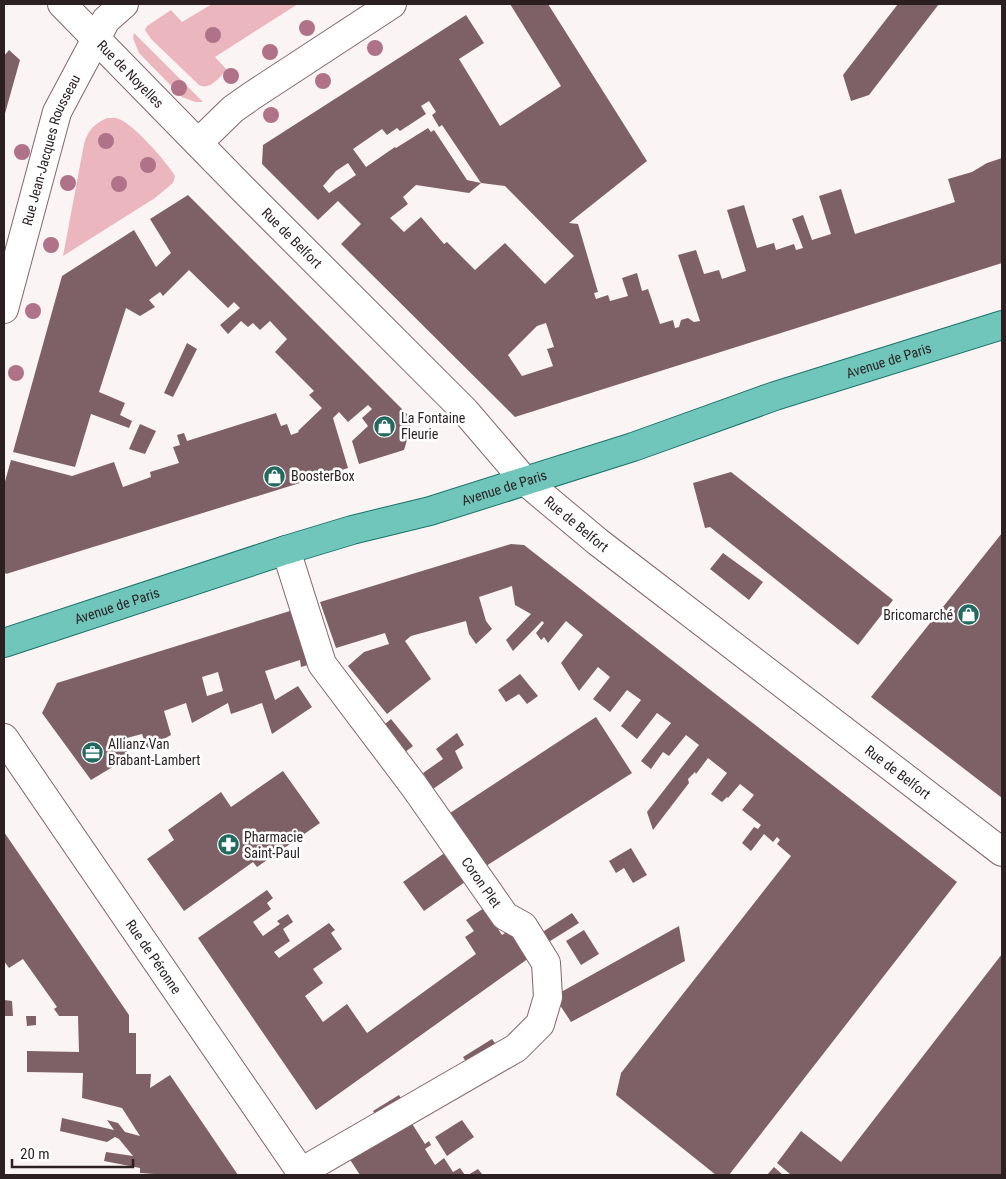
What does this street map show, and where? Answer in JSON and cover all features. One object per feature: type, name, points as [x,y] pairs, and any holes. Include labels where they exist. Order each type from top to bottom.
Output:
[{"type":"main road","name":"Avenue de Paris","points":[[4,643],[286,550],[352,530],[430,512],[633,446],[775,396],[1002,325]]},
{"type":"street","name":"Rue de Noyelles","points":[[62,4],[198,143]]},
{"type":"street","name":"Rue Jean-Jacques Rousseau","points":[[4,309],[57,112],[106,20],[124,4]]},
{"type":"street","points":[[198,143],[233,109],[253,94],[392,4]]},
{"type":"street","name":"Rue de Belfort","points":[[198,143],[466,411],[525,480],[598,542],[1002,852]]},
{"type":"street","name":"Coron Plet","points":[[286,550],[322,664],[414,786],[506,916],[523,926],[546,963],[548,997],[540,1024],[516,1048],[302,1174]]},
{"type":"street","name":"Rue de Péronne","points":[[4,738],[302,1174]]},
{"type":"shaded area","points":[[212,4],[298,4],[215,57],[227,70],[211,85],[203,86],[199,85],[151,39],[145,30],[147,26],[171,10],[182,22]]},
{"type":"shaded area","points":[[134,33],[203,102],[195,102],[182,97],[139,53],[133,38]]},
{"type":"shaded area","points":[[107,118],[119,119],[133,128],[171,170],[175,176],[173,183],[155,198],[63,256],[84,144],[92,128]]},
{"type":"building","points":[[510,4],[548,4],[647,161],[569,223],[578,224],[598,292],[594,293],[596,299],[608,295],[610,301],[628,296],[622,278],[637,273],[642,291],[648,289],[660,324],[673,320],[675,328],[679,327],[681,320],[688,318],[694,322],[700,321],[678,255],[696,250],[704,274],[719,270],[722,279],[746,271],[727,210],[744,205],[757,248],[774,243],[776,250],[794,244],[796,250],[803,248],[792,219],[803,215],[812,240],[831,234],[819,196],[841,189],[855,234],[955,202],[948,179],[972,172],[987,163],[1002,158],[1002,263],[515,417],[341,244],[361,224],[338,201],[318,220],[262,164],[263,145],[466,15],[484,43],[459,59],[500,126],[561,86]],"holes":[[[429,101],[436,112],[432,115],[439,127],[442,125],[481,183],[467,180],[434,130],[431,132],[428,128],[366,167],[353,149],[382,129],[387,135],[397,128],[400,131],[426,114],[421,106]],[[348,163],[356,175],[329,193],[323,186],[336,171]],[[481,183],[505,186],[574,256],[545,284],[505,243],[475,270],[447,242],[444,244],[421,217],[404,232],[390,218],[408,204],[403,197],[416,185],[469,193]],[[546,323],[554,347],[547,349],[553,366],[522,376],[508,355],[537,326]]]},
{"type":"building","points":[[898,4],[939,4],[869,95],[851,101],[843,75]]},
{"type":"building","points":[[9,50],[20,60],[4,117],[4,56]]},
{"type":"building","points":[[188,195],[413,420],[404,450],[359,464],[352,441],[368,426],[362,418],[372,409],[368,405],[348,422],[339,412],[333,418],[348,468],[6,574],[4,571],[4,485],[11,460],[72,476],[114,462],[123,487],[151,477],[150,472],[179,463],[173,447],[180,445],[177,435],[184,433],[187,441],[276,413],[281,426],[287,424],[291,435],[299,432],[322,408],[309,395],[314,391],[275,352],[287,339],[270,321],[260,330],[253,323],[248,327],[241,321],[228,334],[220,325],[240,308],[234,302],[228,308],[189,270],[163,296],[160,292],[149,300],[155,307],[140,316],[126,308],[99,392],[125,403],[120,415],[132,421],[129,428],[91,414],[75,467],[13,452],[62,276],[134,230],[156,267],[171,253],[150,219]]},
{"type":"building","points":[[187,343],[197,349],[173,397],[164,393]]},
{"type":"building","points":[[140,424],[156,431],[145,454],[129,449]]},
{"type":"building","points":[[731,472],[893,600],[858,645],[710,527],[705,528],[693,483]]},
{"type":"building","name":"Bricomarché","points":[[1002,533],[1002,798],[871,697]]},
{"type":"building","points":[[511,544],[524,545],[957,882],[729,1175],[716,1175],[616,1095],[621,1073],[791,856],[777,844],[780,840],[777,837],[773,842],[764,834],[751,851],[742,843],[754,827],[758,829],[761,825],[742,810],[754,795],[740,784],[722,802],[711,794],[727,773],[708,758],[696,774],[695,772],[688,779],[689,783],[653,830],[647,812],[699,745],[686,735],[669,756],[663,752],[651,769],[641,761],[671,723],[657,713],[637,739],[621,726],[641,700],[627,690],[610,712],[593,699],[610,677],[598,667],[579,691],[561,663],[583,635],[566,621],[548,643],[544,637],[541,640],[536,633],[544,623],[542,621],[513,651],[506,640],[531,614],[515,605],[512,586],[479,597],[486,621],[492,629],[476,644],[469,634],[466,621],[411,636],[405,641],[431,679],[387,714],[348,666],[364,652],[389,644],[385,633],[336,648],[320,602]]},
{"type":"building","points":[[723,553],[763,582],[749,600],[710,569]]},
{"type":"building","points":[[290,611],[308,665],[301,667],[300,660],[265,671],[275,700],[298,686],[312,707],[272,734],[262,703],[231,714],[228,703],[192,723],[186,703],[164,711],[171,735],[147,748],[142,734],[123,739],[129,757],[91,780],[42,713],[57,683]],"holes":[[[218,672],[223,691],[207,696],[202,677]]]},
{"type":"building","points":[[520,674],[538,696],[527,704],[519,694],[506,702],[498,690]]},
{"type":"building","points":[[596,717],[632,773],[486,866],[450,813]]},
{"type":"building","points":[[391,719],[413,746],[400,756],[378,730]]},
{"type":"building","points":[[457,733],[464,745],[455,751],[463,768],[433,789],[423,773],[443,759],[436,749]]},
{"type":"building","name":"Pharmacie Saint-Paul","points":[[283,771],[320,823],[257,867],[253,862],[184,911],[147,859],[174,840],[168,830],[221,792],[231,807]]},
{"type":"building","points":[[4,832],[129,1015],[129,1033],[136,1033],[136,1074],[151,1074],[150,1088],[170,1075],[238,1175],[140,1173],[140,1168],[104,1161],[106,1152],[133,1156],[119,1139],[115,1137],[107,1142],[60,1131],[62,1118],[114,1130],[107,1120],[118,1123],[125,1132],[140,1136],[122,1108],[82,1098],[83,1073],[27,1072],[27,1051],[79,1052],[78,1016],[59,1016],[54,1009],[57,1007],[23,959],[9,968],[4,961]]},
{"type":"building","points":[[631,848],[647,875],[633,883],[624,868],[616,873],[609,861]]},
{"type":"building","points":[[446,852],[465,882],[424,911],[403,882]]},
{"type":"building","points":[[267,890],[273,898],[267,903],[271,909],[253,922],[263,936],[280,924],[277,921],[288,914],[293,922],[283,929],[290,941],[274,952],[279,958],[329,923],[335,930],[331,933],[342,949],[313,969],[323,983],[305,996],[323,1022],[347,1004],[367,1033],[476,954],[465,937],[474,931],[466,920],[484,908],[502,935],[508,931],[529,958],[316,1110],[198,938]]},
{"type":"building","points":[[572,913],[579,923],[547,943],[541,933]]},
{"type":"building","points":[[679,926],[685,961],[571,1022],[554,996]]},
{"type":"building","points":[[584,930],[599,954],[581,965],[566,941]]},
{"type":"building","points":[[1002,954],[1002,1175],[791,1175],[777,1163],[801,1131],[841,1162]]},
{"type":"building","points":[[4,1000],[12,1001],[13,1016],[4,1016]]},
{"type":"building","points":[[26,1016],[36,1016],[36,1025],[27,1026]]},
{"type":"building","points":[[492,1039],[498,1047],[468,1065],[463,1057]]},
{"type":"building","points":[[399,1095],[404,1103],[378,1120],[373,1111]]},
{"type":"building","points":[[409,1119],[425,1144],[429,1141],[431,1145],[425,1149],[435,1165],[444,1158],[453,1172],[460,1168],[465,1175],[360,1175],[347,1155]]},
{"type":"building","points":[[462,1120],[474,1137],[447,1156],[435,1137]]},
{"type":"building","points":[[774,1167],[783,1175],[767,1175]]},
{"type":"building","points":[[478,1169],[482,1174],[468,1175]]},
{"type":"place","name":"La Fontaine Fleurie","points":[[385,426]]},
{"type":"place","name":"BoosterBox","points":[[275,476]]},
{"type":"place","name":"Bricomarché","points":[[969,615]]},
{"type":"place","name":"Allianz Van Brabant-Lambert","points":[[92,752]]},
{"type":"place","name":"Pharmacie Saint-Paul","points":[[228,845]]}]
